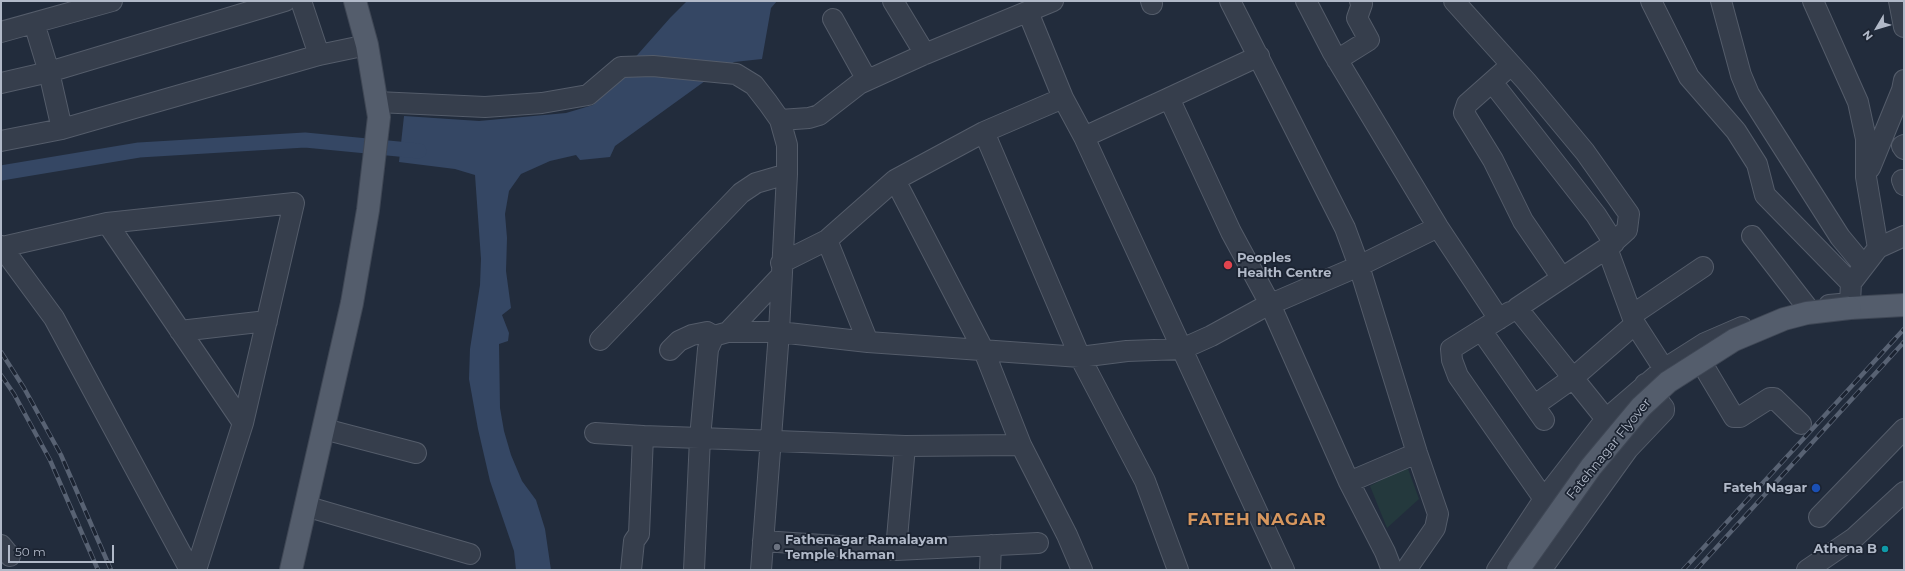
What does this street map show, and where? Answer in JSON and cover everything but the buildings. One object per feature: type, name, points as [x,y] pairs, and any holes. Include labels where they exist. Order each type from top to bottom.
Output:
[{"type":"main road","points":[[291,570],[352,304],[368,210],[378,109],[367,45],[355,1]]},
{"type":"main road","name":"Fatehnagar Flyover","points":[[1518,570],[1591,467],[1641,407],[1668,382],[1734,340],[1784,319],[1822,311],[1904,305]]},
{"type":"main road","name":"Fatehnagar Flyover","points":[[1530,570],[1615,455],[1650,414],[1685,384],[1774,337],[1806,327],[1852,322],[1904,319]]},
{"type":"street","points":[[1,32],[44,14],[112,1]]},
{"type":"street","points":[[1,83],[49,72],[285,1]]},
{"type":"street","points":[[301,1],[319,55]]},
{"type":"street","points":[[893,1],[925,54]]},
{"type":"street","points":[[780,120],[809,118],[820,115],[859,84],[867,80],[925,54],[1053,1]]},
{"type":"street","points":[[1230,1],[1345,228],[1359,266],[1417,453],[1438,514],[1435,528],[1406,570]]},
{"type":"street","points":[[1306,1],[1337,60],[1438,227],[1499,318]]},
{"type":"street","points":[[1337,60],[1369,40],[1357,18],[1362,4],[1360,1]]},
{"type":"street","points":[[1454,1],[1585,152],[1629,214],[1630,222],[1627,230],[1611,246],[1517,308],[1451,349],[1452,360],[1458,376],[1544,499]]},
{"type":"street","points":[[1651,1],[1690,76],[1736,131],[1757,164],[1765,195],[1851,283]]},
{"type":"street","points":[[1721,1],[1741,75],[1749,94],[1840,237],[1864,266]]},
{"type":"street","points":[[1813,1],[1858,102],[1866,139],[1866,177],[1878,248]]},
{"type":"street","points":[[1899,1],[1904,27]]},
{"type":"street","points":[[1028,12],[1063,98],[1084,137],[1284,570]]},
{"type":"street","points":[[44,14],[49,72],[62,129]]},
{"type":"street","points":[[833,19],[867,80]]},
{"type":"street","points":[[1,141],[62,129],[319,55],[367,45]]},
{"type":"street","points":[[1084,137],[1259,56]]},
{"type":"street","points":[[1511,65],[1467,104],[1464,113],[1493,160],[1523,221],[1562,278]]},
{"type":"street","points":[[378,109],[485,107],[542,103],[588,95],[621,67],[653,66],[736,74],[754,86],[780,120],[786,145],[787,174],[779,332],[761,570]]},
{"type":"street","points":[[1866,177],[1902,90],[1904,80]]},
{"type":"street","points":[[1492,82],[1596,215],[1611,246],[1634,319],[1664,370]]},
{"type":"street","points":[[694,570],[700,438],[708,349],[781,270],[826,240],[895,180],[984,132],[1063,98]]},
{"type":"street","points":[[1169,98],[1231,232],[1270,304],[1349,482],[1385,552],[1392,570]]},
{"type":"street","points":[[984,132],[1080,357],[1145,481],[1178,570]]},
{"type":"street","points":[[1904,145],[1902,146],[1904,149]]},
{"type":"street","points":[[600,340],[741,192],[756,183],[787,174]]},
{"type":"street","points":[[895,180],[984,351],[1021,445],[1067,535],[1082,570]]},
{"type":"street","points":[[190,570],[54,318],[2,247],[107,223],[294,203],[243,423],[196,570]]},
{"type":"street","points":[[107,223],[243,423]]},
{"type":"street","points":[[670,350],[679,341],[707,332],[721,334],[779,332],[868,342],[1080,357],[1127,351],[1182,349],[1211,336],[1270,304],[1359,266],[1438,227]]},
{"type":"street","points":[[1752,236],[1807,307]]},
{"type":"street","points":[[1496,570],[1544,499],[1606,419],[1645,384],[1705,343],[1748,325],[1807,307],[1850,302],[1851,283],[1878,248],[1904,236]]},
{"type":"street","points":[[826,240],[868,342]]},
{"type":"street","points":[[1481,330],[1540,413],[1572,378],[1634,319],[1704,267]]},
{"type":"street","points":[[1517,308],[1606,419]]},
{"type":"street","points":[[180,331],[267,321]]},
{"type":"street","points":[[1694,350],[1734,417],[1740,417],[1770,398],[1774,398],[1800,424]]},
{"type":"street","points":[[1541,570],[1628,449],[1664,411],[1664,408],[1645,384]]},
{"type":"street","points":[[324,429],[416,453]]},
{"type":"street","points":[[1819,517],[1904,429]]},
{"type":"street","points":[[595,433],[904,446],[1021,445]]},
{"type":"street","points":[[631,570],[634,541],[639,534],[643,436]]},
{"type":"street","points":[[896,550],[904,446]]},
{"type":"street","points":[[1349,482],[1417,453]]},
{"type":"street","points":[[1854,538],[1904,492]]},
{"type":"street","points":[[305,506],[470,554]]},
{"type":"street","points":[[1807,570],[1854,538],[1904,511]]},
{"type":"street","points":[[763,541],[896,550],[1038,543]]},
{"type":"street","points":[[990,570],[991,545]]},
{"type":"green space","points":[[1407,466],[1419,499],[1387,528],[1370,486]]},
{"type":"water","points":[[687,1],[777,1],[771,8],[762,59],[734,62],[705,81],[615,146],[610,157],[580,160],[576,155],[550,161],[521,174],[509,191],[505,214],[507,238],[506,271],[511,308],[502,315],[509,333],[508,341],[499,344],[500,408],[504,431],[511,455],[522,481],[536,500],[545,529],[551,570],[516,570],[514,551],[490,481],[478,429],[469,379],[470,349],[480,285],[481,259],[475,175],[455,169],[399,162],[404,116],[479,121],[566,113],[593,105],[670,18]]},
{"type":"waterway","points":[[1,173],[139,150],[305,140],[419,151]]},
{"type":"railway","points":[[1683,570],[1904,329]]},
{"type":"railway","points":[[1696,570],[1904,342]]},
{"type":"railway","points":[[1,352],[24,388],[61,455],[111,570]]},
{"type":"railway","points":[[1,375],[14,394],[50,460],[98,570]]},
{"type":"place","name":"Peoples Health Centre","points":[[1228,265]]},
{"type":"place","name":"Fateh Nagar","points":[[1816,488]]},
{"type":"place","name":"Fathenagar Ramalayam Temple khaman","points":[[777,547]]},
{"type":"place","name":"Athena B","points":[[1885,549]]},
{"type":"district","name":"FATEH NAGAR","points":[[1257,520]]}]
